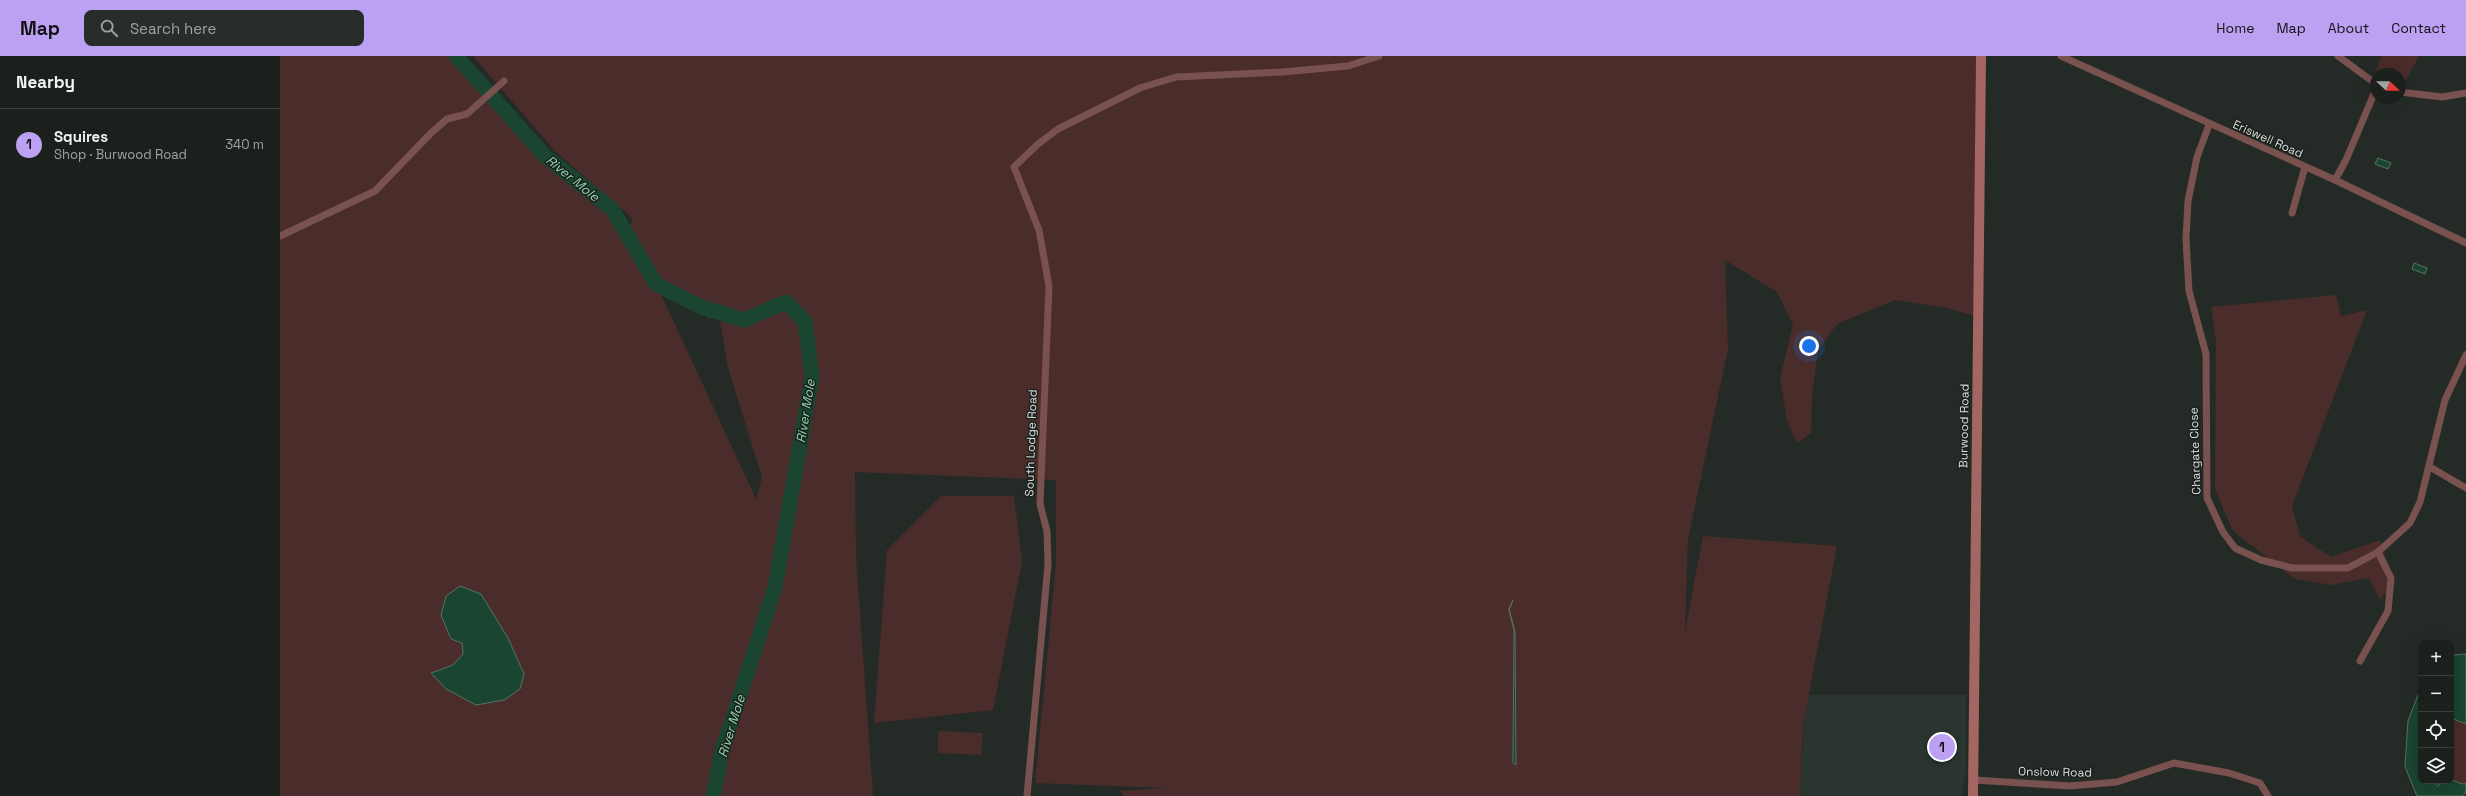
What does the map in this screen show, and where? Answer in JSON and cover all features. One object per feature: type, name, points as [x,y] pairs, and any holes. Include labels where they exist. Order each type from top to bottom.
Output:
[{"type":"street","name":"South Lodge Road","points":[[1027,796],[1048,564],[1047,531],[1040,504],[1049,286],[1039,230],[1014,167],[1038,144],[1058,129],[1140,88],[1176,77],[1282,72],[1348,66],[1379,56]]},
{"type":"street","name":"Burwood Road","points":[[1973,796],[1980,56]]},
{"type":"street","name":"Eriswell Road","points":[[2061,56],[2210,125],[2335,180],[2466,243]]},
{"type":"street","points":[[2338,56],[2370,80]]},
{"type":"street","points":[[280,236],[375,191],[431,133],[447,119],[467,114],[504,81]]},
{"type":"street","points":[[2406,93],[2442,97],[2466,93]]},
{"type":"street","points":[[2335,180],[2346,160],[2370,103]]},
{"type":"street","name":"Chargate Close","points":[[2210,125],[2196,164],[2188,201],[2186,239],[2189,291],[2206,354],[2207,498],[2211,510],[2223,532],[2235,548],[2262,560],[2292,568],[2348,568],[2378,552],[2410,523],[2420,502],[2446,400],[2466,355]]},
{"type":"street","points":[[2292,213],[2305,167]]},
{"type":"street","points":[[2430,467],[2466,488]]},
{"type":"street","points":[[2360,661],[2388,611],[2391,578],[2378,552]]},
{"type":"street","name":"Onslow Road","points":[[1974,780],[2070,786],[2117,782],[2174,763],[2229,773],[2260,783],[2268,796]]},
{"type":"shaded area","points":[[280,56],[456,56],[546,157],[612,209],[626,233],[633,219],[555,151],[473,56],[1976,56],[1974,316],[1947,308],[1895,300],[1837,324],[1818,350],[1812,396],[1811,433],[1797,443],[1787,421],[1780,378],[1793,325],[1777,292],[1725,260],[1728,349],[1688,539],[1685,631],[1703,536],[1837,546],[1803,725],[1800,796],[1124,796],[1120,791],[1166,788],[1035,783],[1056,563],[1056,480],[855,472],[856,557],[873,796],[280,796]],"holes":[[[673,284],[692,294],[708,319],[719,315],[728,368],[762,477],[756,499],[659,290]]]},
{"type":"shaded area","points":[[2382,56],[2419,56],[2406,79],[2406,68],[2377,68]]},
{"type":"shaded area","points":[[2378,158],[2391,163],[2388,169],[2375,164]]},
{"type":"shaded area","points":[[2414,263],[2427,268],[2425,274],[2412,269]]},
{"type":"shaded area","points":[[2336,295],[2341,316],[2367,310],[2292,506],[2300,536],[2331,557],[2380,540],[2394,583],[2380,600],[2369,578],[2332,585],[2295,579],[2233,531],[2215,489],[2216,341],[2211,307]]},
{"type":"shaded area","points":[[941,496],[1014,496],[1022,562],[993,710],[874,723],[887,550]]},
{"type":"shaded area","points":[[460,586],[481,594],[508,638],[524,674],[520,689],[504,700],[476,705],[446,689],[431,673],[453,665],[463,654],[462,643],[451,639],[441,615],[446,596]]},
{"type":"shaded area","points":[[1509,610],[1515,632],[1516,765],[1513,763],[1514,630]]},
{"type":"shaded area","points":[[2466,654],[2466,724],[2454,719],[2454,655]]},
{"type":"shaded area","points":[[1805,695],[1966,695],[1966,772],[1961,796],[1800,796]]},
{"type":"shaded area","points":[[2418,695],[2418,784],[2435,784],[2437,786],[2440,784],[2454,784],[2454,780],[2466,784],[2466,792],[2463,796],[2417,796],[2405,767],[2408,721]]},
{"type":"shaded area","points":[[2454,719],[2466,724],[2466,785],[2454,781]]},
{"type":"shaded area","points":[[938,731],[983,733],[981,755],[938,753]]},
{"type":"waterway","name":"River Mole","points":[[456,56],[546,157],[612,209],[656,284],[701,307],[744,320],[786,302],[805,322],[812,377],[775,587],[722,751],[713,796]]},
{"type":"place","name":"Squires","points":[[1942,747]]}]
